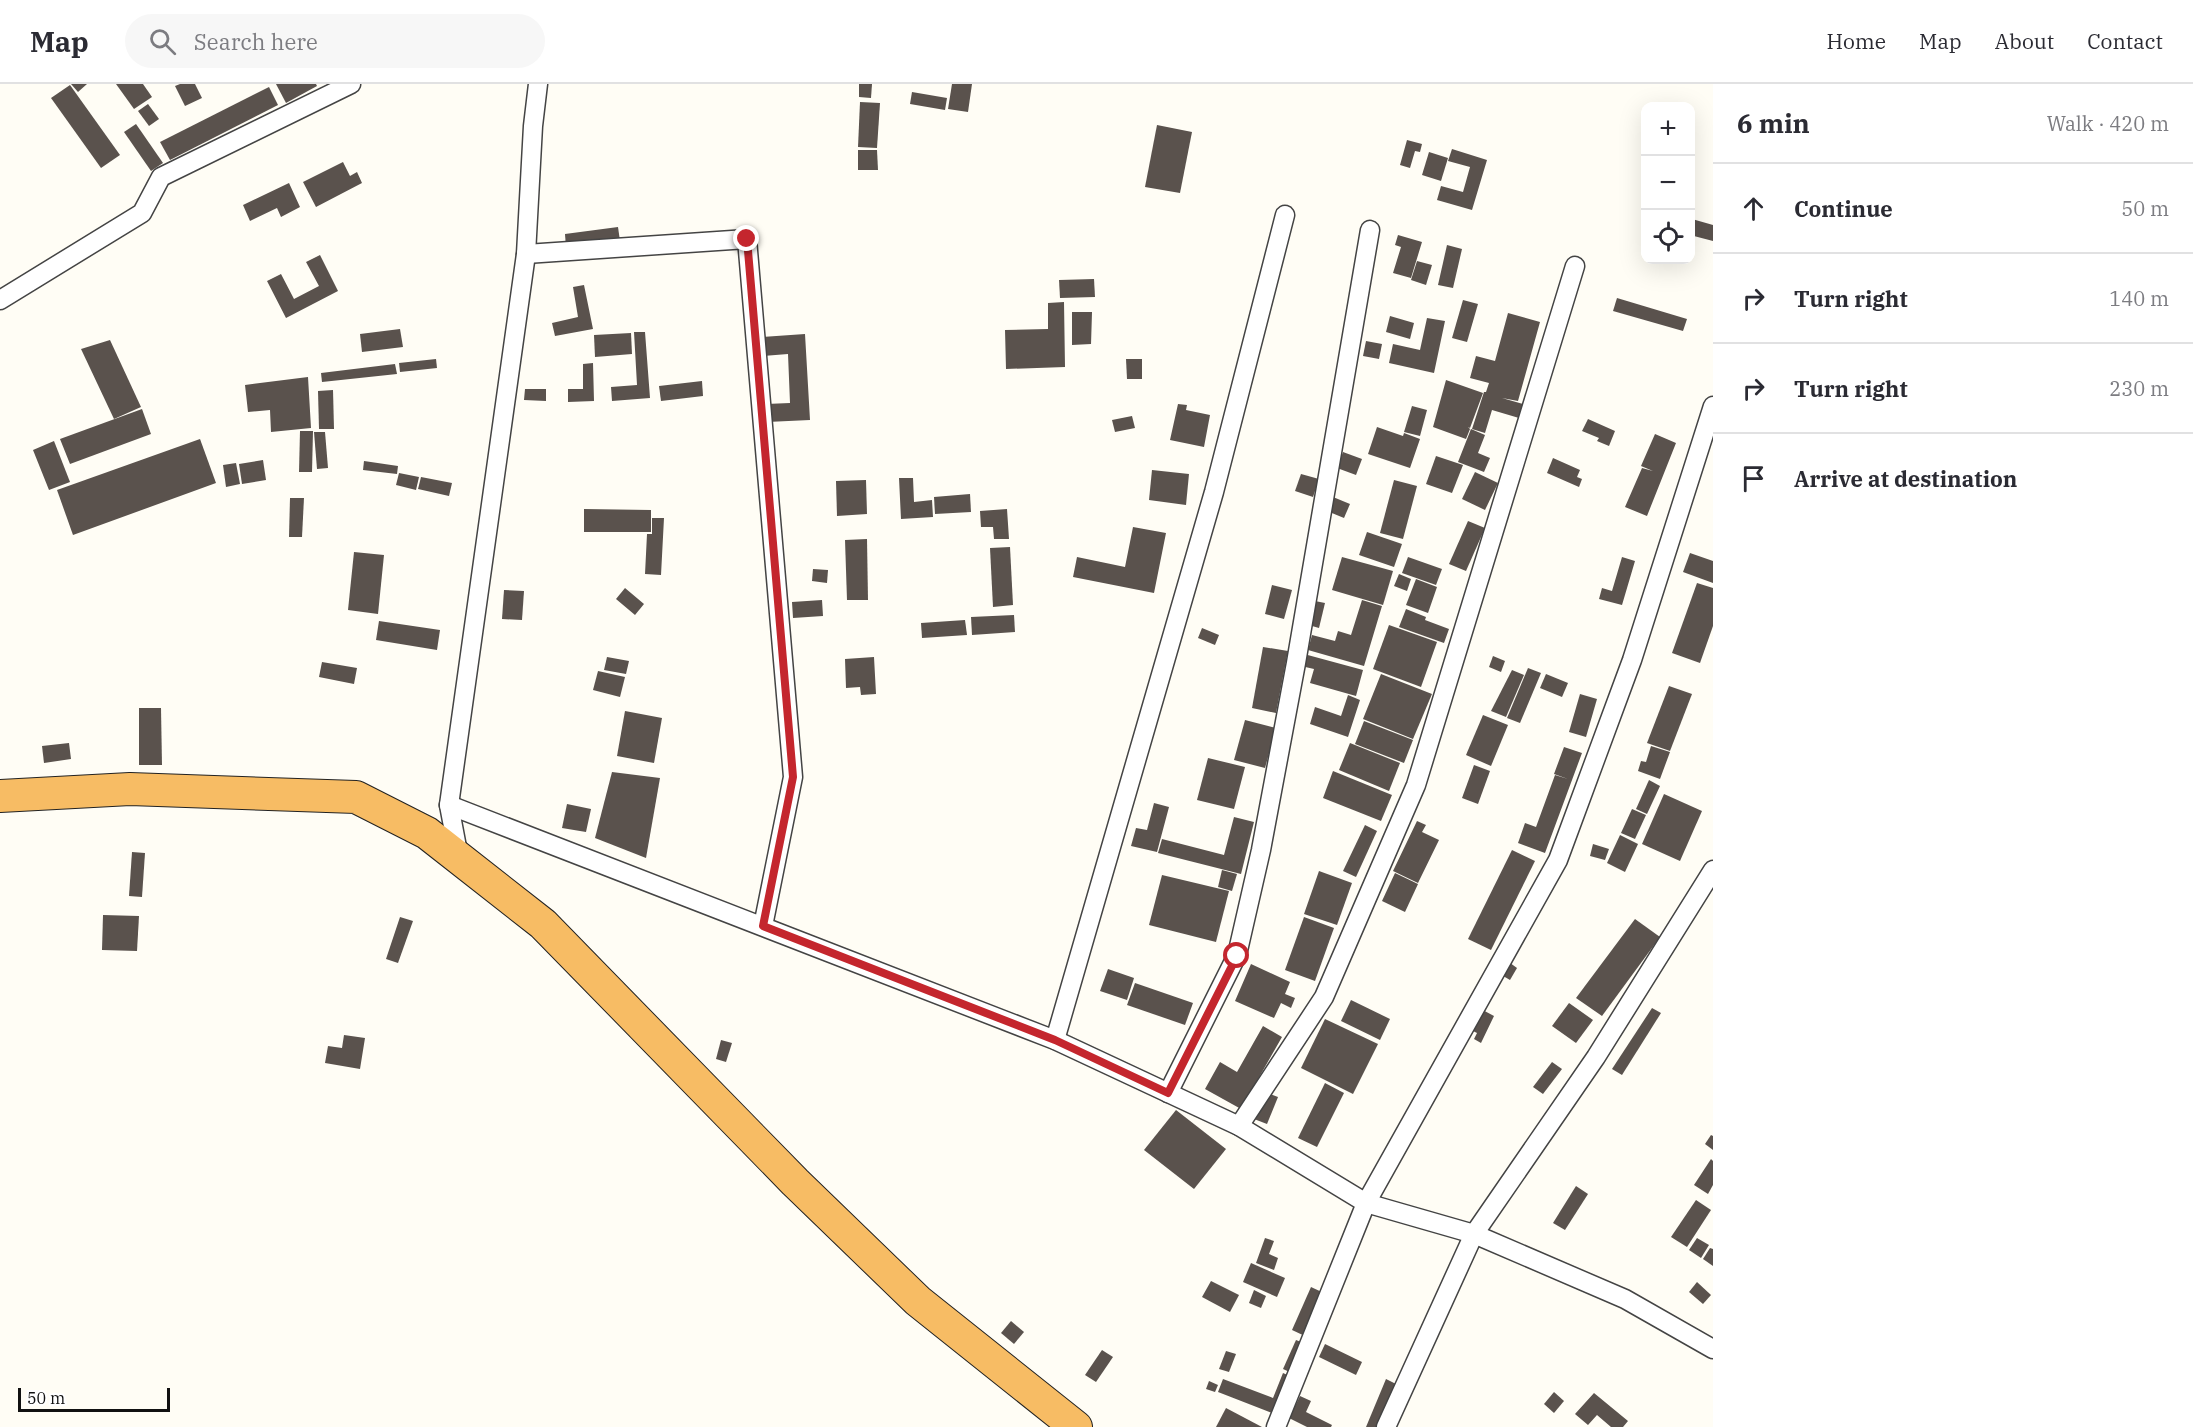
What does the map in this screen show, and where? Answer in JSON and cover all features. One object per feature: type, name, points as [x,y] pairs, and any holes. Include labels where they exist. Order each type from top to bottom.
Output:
[{"type":"highway","points":[[0,796],[130,789],[356,797],[427,833],[543,924],[795,1182],[918,1301],[1076,1427]]},
{"type":"street","points":[[0,300],[142,213],[160,177],[351,84]]},
{"type":"street","points":[[459,858],[449,805],[526,254],[533,126],[538,84]]},
{"type":"street","points":[[1055,1040],[1214,492],[1285,215]]},
{"type":"street","points":[[1168,1093],[1237,956],[1261,850],[1370,230]]},
{"type":"street","points":[[526,254],[747,239],[793,777],[763,926]]},
{"type":"street","points":[[1239,1126],[1324,997],[1416,785],[1575,266]]},
{"type":"street","points":[[1276,1427],[1366,1203],[1558,860],[1632,660],[1713,406]]},
{"type":"street","points":[[449,805],[1055,1040],[1239,1126],[1366,1203],[1474,1234],[1625,1299],[1713,1348]]},
{"type":"street","points":[[1386,1427],[1474,1234],[1596,1057],[1713,870]]},
{"type":"building","points":[[71,84],[87,84],[78,92]]},
{"type":"building","points":[[116,84],[143,84],[152,97],[134,109]]},
{"type":"building","points":[[195,84],[202,98],[185,106],[175,86]]},
{"type":"building","points":[[276,84],[316,84],[317,86],[286,103]]},
{"type":"building","points":[[859,84],[872,84],[871,98],[859,97]]},
{"type":"building","points":[[952,84],[972,84],[968,112],[948,109]]},
{"type":"building","points":[[70,85],[120,155],[101,168],[51,98]]},
{"type":"building","points":[[269,87],[278,105],[170,160],[160,142]]},
{"type":"building","points":[[912,92],[947,98],[945,110],[910,104]]},
{"type":"building","points":[[860,102],[880,103],[877,148],[858,147]]},
{"type":"building","points":[[148,104],[159,119],[149,126],[138,111]]},
{"type":"building","points":[[136,124],[163,163],[151,171],[124,132]]},
{"type":"building","points":[[1157,125],[1192,132],[1180,193],[1145,187]]},
{"type":"building","points":[[1407,140],[1422,144],[1420,152],[1415,151],[1410,168],[1400,165]]},
{"type":"building","points":[[1452,149],[1487,160],[1472,210],[1437,200],[1441,186],[1463,192],[1470,167],[1448,161]]},
{"type":"building","points":[[858,150],[877,150],[878,170],[858,170]]},
{"type":"building","points":[[1429,152],[1448,158],[1441,181],[1422,175]]},
{"type":"building","points":[[343,162],[350,176],[357,172],[362,183],[316,207],[303,182]]},
{"type":"building","points":[[289,183],[300,207],[281,217],[277,208],[250,221],[243,205]]},
{"type":"building","points":[[1695,220],[1713,225],[1713,241],[1695,236]]},
{"type":"building","points":[[618,227],[620,241],[566,248],[565,234]]},
{"type":"building","points":[[1398,235],[1422,242],[1411,278],[1393,273],[1401,247],[1395,245]]},
{"type":"building","points":[[1447,245],[1462,249],[1453,288],[1438,285]]},
{"type":"building","points":[[320,255],[338,291],[286,318],[267,281],[281,274],[294,299],[319,286],[306,262]]},
{"type":"building","points":[[1417,261],[1432,265],[1426,285],[1411,280]]},
{"type":"building","points":[[1094,279],[1095,297],[1060,298],[1059,280]]},
{"type":"building","points":[[584,285],[593,329],[555,336],[552,323],[578,317],[573,287]]},
{"type":"building","points":[[1617,298],[1687,319],[1683,331],[1613,311]]},
{"type":"building","points":[[1463,300],[1478,304],[1467,342],[1452,338]]},
{"type":"building","points":[[1064,302],[1065,367],[1006,369],[1005,330],[1048,329],[1048,303]]},
{"type":"building","points":[[1072,312],[1092,312],[1091,344],[1072,345]]},
{"type":"building","points":[[1508,313],[1540,322],[1518,401],[1502,398],[1523,404],[1519,418],[1492,410],[1485,433],[1472,429],[1489,383],[1470,378],[1476,356],[1495,361]]},
{"type":"building","points":[[1390,316],[1414,323],[1410,339],[1386,332]]},
{"type":"building","points":[[1427,318],[1445,321],[1434,373],[1389,363],[1393,344],[1420,350]]},
{"type":"building","points":[[400,329],[403,347],[362,352],[360,334]]},
{"type":"building","points":[[634,332],[645,332],[650,398],[612,401],[611,387],[637,385]]},
{"type":"building","points":[[631,333],[632,354],[595,357],[594,335]]},
{"type":"building","points":[[805,334],[810,420],[767,422],[766,404],[790,403],[788,354],[763,356],[762,337]]},
{"type":"building","points":[[110,340],[141,407],[114,419],[81,349]]},
{"type":"building","points":[[1366,341],[1382,344],[1379,359],[1363,356]]},
{"type":"building","points":[[436,359],[437,368],[400,372],[399,363]]},
{"type":"building","points":[[1126,359],[1142,359],[1142,379],[1127,379]]},
{"type":"building","points":[[593,363],[594,401],[568,402],[568,389],[583,389],[583,364]]},
{"type":"building","points":[[395,364],[397,374],[322,382],[321,373]]},
{"type":"building","points":[[308,377],[311,428],[271,432],[270,410],[248,412],[245,385]]},
{"type":"building","points":[[1446,380],[1483,393],[1470,428],[1468,427],[1470,429],[1466,439],[1433,427]]},
{"type":"building","points":[[702,381],[703,396],[661,401],[659,386]]},
{"type":"building","points":[[525,389],[546,389],[546,401],[524,400]]},
{"type":"building","points":[[333,390],[334,429],[319,429],[318,391]]},
{"type":"building","points":[[1178,404],[1187,405],[1186,410],[1210,415],[1204,447],[1170,440]]},
{"type":"building","points":[[1412,406],[1427,410],[1420,436],[1404,432]]},
{"type":"building","points":[[142,409],[151,434],[70,464],[60,439]]},
{"type":"building","points":[[1132,416],[1135,428],[1115,432],[1112,420]]},
{"type":"building","points":[[1588,419],[1615,431],[1609,446],[1597,441],[1599,438],[1582,431]]},
{"type":"building","points":[[1377,427],[1420,439],[1410,468],[1368,454]]},
{"type":"building","points":[[1471,429],[1485,435],[1478,453],[1490,458],[1484,472],[1458,462]]},
{"type":"building","points":[[300,431],[313,431],[312,472],[299,472]]},
{"type":"building","points":[[314,432],[325,432],[328,468],[317,469]]},
{"type":"building","points":[[1655,434],[1676,443],[1647,516],[1625,507],[1642,468],[1653,471],[1641,466]]},
{"type":"building","points":[[200,439],[216,483],[73,535],[57,490]]},
{"type":"building","points":[[54,441],[70,482],[49,490],[33,450]]},
{"type":"building","points":[[1343,452],[1362,459],[1356,475],[1337,468]]},
{"type":"building","points":[[1436,456],[1463,465],[1452,493],[1426,484]]},
{"type":"building","points":[[1553,458],[1580,470],[1577,477],[1582,479],[1579,487],[1547,473]]},
{"type":"building","points":[[263,460],[266,480],[242,484],[239,464]]},
{"type":"building","points":[[364,461],[398,466],[397,474],[363,470]]},
{"type":"building","points":[[236,463],[240,484],[226,487],[223,465]]},
{"type":"building","points":[[1152,470],[1189,474],[1186,505],[1149,500]]},
{"type":"building","points":[[1475,472],[1498,483],[1485,510],[1462,499]]},
{"type":"building","points":[[399,473],[419,477],[416,490],[396,485]]},
{"type":"building","points":[[1301,474],[1319,479],[1313,497],[1295,491]]},
{"type":"building","points":[[421,477],[452,483],[449,496],[418,489]]},
{"type":"building","points":[[899,478],[913,478],[914,502],[932,500],[933,517],[901,519]]},
{"type":"building","points":[[866,480],[867,514],[837,516],[836,481]]},
{"type":"building","points":[[1394,480],[1417,486],[1403,539],[1380,533]]},
{"type":"building","points":[[970,494],[971,512],[935,514],[934,497]]},
{"type":"building","points":[[1333,497],[1350,504],[1344,518],[1327,511]]},
{"type":"building","points":[[290,498],[304,498],[302,537],[289,537]]},
{"type":"building","points":[[584,509],[651,510],[651,532],[584,532]]},
{"type":"building","points":[[1007,509],[1009,539],[994,539],[993,527],[981,527],[980,511]]},
{"type":"building","points":[[652,518],[664,518],[661,575],[645,574],[647,534],[652,534]]},
{"type":"building","points":[[1468,521],[1485,528],[1466,571],[1449,564]]},
{"type":"building","points":[[1133,527],[1166,533],[1154,593],[1073,577],[1077,557],[1125,567]]},
{"type":"building","points":[[1367,532],[1402,544],[1394,567],[1359,555]]},
{"type":"building","points":[[867,539],[868,600],[847,600],[845,540]]},
{"type":"building","points":[[1010,547],[1013,605],[993,607],[990,548]]},
{"type":"building","points":[[354,552],[384,555],[378,614],[348,610]]},
{"type":"building","points":[[1690,553],[1713,561],[1713,583],[1683,572]]},
{"type":"building","points":[[1342,557],[1393,571],[1383,605],[1332,590]]},
{"type":"building","points":[[1408,557],[1442,569],[1436,585],[1402,573]]},
{"type":"building","points":[[1622,557],[1635,561],[1622,605],[1599,599],[1602,588],[1612,591]]},
{"type":"building","points":[[813,569],[828,570],[827,583],[812,581]]},
{"type":"building","points":[[1399,574],[1411,579],[1407,591],[1394,586]]},
{"type":"building","points":[[1416,579],[1437,587],[1428,613],[1406,605]]},
{"type":"building","points":[[1697,583],[1713,588],[1713,626],[1700,663],[1672,653]]},
{"type":"building","points":[[1272,585],[1292,590],[1284,619],[1265,614]]},
{"type":"building","points":[[625,588],[644,604],[635,615],[616,599]]},
{"type":"building","points":[[504,590],[524,591],[522,620],[502,619]]},
{"type":"building","points":[[822,600],[823,616],[793,618],[792,602]]},
{"type":"building","points":[[1310,600],[1325,603],[1319,628],[1305,624]]},
{"type":"building","points":[[1362,600],[1382,606],[1364,666],[1308,650],[1312,635],[1335,641],[1338,631],[1351,635]]},
{"type":"building","points":[[1406,609],[1426,617],[1425,620],[1449,629],[1444,643],[1399,627]]},
{"type":"building","points":[[1014,615],[1015,632],[972,635],[971,617]]},
{"type":"building","points":[[965,620],[967,635],[922,638],[921,623]]},
{"type":"building","points":[[379,621],[440,630],[437,650],[376,640]]},
{"type":"building","points":[[1389,625],[1437,642],[1421,687],[1373,669]]},
{"type":"building","points":[[1202,628],[1219,635],[1215,645],[1198,638]]},
{"type":"building","points":[[1263,647],[1288,651],[1276,713],[1252,708]]},
{"type":"building","points":[[1304,654],[1363,670],[1356,696],[1310,683],[1314,669],[1301,666]]},
{"type":"building","points":[[1493,656],[1505,661],[1501,672],[1489,667]]},
{"type":"building","points":[[607,657],[629,661],[626,674],[604,670]]},
{"type":"building","points":[[874,657],[876,694],[861,695],[860,687],[846,688],[845,659]]},
{"type":"building","points":[[322,662],[357,668],[354,684],[319,677]]},
{"type":"building","points":[[1528,668],[1541,673],[1520,723],[1507,718]]},
{"type":"building","points":[[1512,670],[1524,675],[1506,717],[1491,711]]},
{"type":"building","points":[[598,671],[625,677],[620,697],[593,690]]},
{"type":"building","points":[[1381,674],[1432,694],[1413,739],[1363,719]]},
{"type":"building","points":[[1546,674],[1568,683],[1562,697],[1540,688]]},
{"type":"building","points":[[1669,686],[1692,694],[1670,751],[1647,743]]},
{"type":"building","points":[[1580,694],[1597,699],[1586,737],[1569,732]]},
{"type":"building","points":[[1348,695],[1360,700],[1348,737],[1310,724],[1315,707],[1341,716]]},
{"type":"building","points":[[139,708],[161,708],[162,765],[139,765]]},
{"type":"building","points":[[625,711],[662,718],[654,763],[617,756]]},
{"type":"building","points":[[1483,715],[1508,725],[1491,766],[1466,755]]},
{"type":"building","points":[[1245,720],[1276,728],[1265,768],[1234,760]]},
{"type":"building","points":[[1364,721],[1413,740],[1404,763],[1355,744]]},
{"type":"building","points":[[69,743],[71,759],[44,763],[42,746]]},
{"type":"building","points":[[1350,743],[1400,763],[1389,791],[1339,770]]},
{"type":"building","points":[[1651,746],[1670,752],[1660,779],[1638,771],[1641,761],[1646,762]]},
{"type":"building","points":[[1564,747],[1582,753],[1545,853],[1518,843],[1525,823],[1536,827],[1555,775],[1568,779],[1554,774]]},
{"type":"building","points":[[1208,758],[1245,767],[1234,809],[1197,800]]},
{"type":"building","points":[[1474,765],[1490,771],[1478,804],[1462,798]]},
{"type":"building","points":[[1333,771],[1392,795],[1381,821],[1323,798]]},
{"type":"building","points":[[612,772],[660,778],[646,858],[595,838]]},
{"type":"building","points":[[1649,780],[1660,786],[1647,814],[1636,809]]},
{"type":"building","points":[[1664,794],[1702,811],[1680,861],[1642,844]]},
{"type":"building","points":[[1154,803],[1169,807],[1157,852],[1131,846],[1136,828],[1147,830]]},
{"type":"building","points":[[567,804],[591,809],[586,832],[562,828]]},
{"type":"building","points":[[1632,809],[1646,815],[1635,839],[1621,833]]},
{"type":"building","points":[[1234,817],[1254,822],[1241,874],[1158,853],[1162,839],[1224,855]]},
{"type":"building","points":[[1417,821],[1426,825],[1422,832],[1439,840],[1418,883],[1393,871]]},
{"type":"building","points":[[1365,825],[1377,831],[1356,877],[1343,871]]},
{"type":"building","points":[[1620,835],[1638,844],[1625,872],[1607,863]]},
{"type":"building","points":[[1593,844],[1609,849],[1605,860],[1590,856]]},
{"type":"building","points":[[1512,850],[1535,861],[1491,950],[1468,939]]},
{"type":"building","points":[[132,852],[145,853],[142,897],[129,896]]},
{"type":"building","points":[[1222,870],[1237,874],[1232,891],[1218,887]]},
{"type":"building","points":[[1319,871],[1352,883],[1337,925],[1304,914]]},
{"type":"building","points":[[1395,873],[1418,884],[1405,912],[1382,901]]},
{"type":"building","points":[[1162,875],[1229,891],[1216,942],[1149,925]]},
{"type":"building","points":[[103,915],[139,916],[137,951],[102,950]]},
{"type":"building","points":[[400,917],[413,921],[398,963],[386,959]]},
{"type":"building","points":[[1304,917],[1334,928],[1315,981],[1285,970]]},
{"type":"building","points":[[1635,919],[1660,937],[1602,1016],[1576,998]]},
{"type":"building","points":[[1506,960],[1517,968],[1510,980],[1498,973]]},
{"type":"building","points":[[1251,964],[1290,982],[1285,994],[1295,998],[1291,1008],[1281,1003],[1274,1018],[1235,1001]]},
{"type":"building","points":[[1108,969],[1134,978],[1127,1000],[1100,991]]},
{"type":"building","points":[[1135,983],[1193,1003],[1185,1025],[1127,1005]]},
{"type":"building","points":[[1351,1000],[1390,1019],[1380,1040],[1341,1021]]},
{"type":"building","points":[[1569,1003],[1593,1020],[1576,1043],[1552,1026]]},
{"type":"building","points":[[1479,1008],[1494,1016],[1481,1043],[1474,1039],[1477,1033],[1469,1029]]},
{"type":"building","points":[[1652,1008],[1661,1013],[1622,1075],[1612,1069]]},
{"type":"building","points":[[1325,1019],[1378,1044],[1353,1094],[1301,1068]]},
{"type":"building","points":[[1263,1026],[1282,1037],[1241,1109],[1205,1089],[1220,1062],[1237,1072]]},
{"type":"building","points":[[344,1035],[365,1038],[360,1069],[325,1063],[328,1046],[342,1048]]},
{"type":"building","points":[[721,1040],[732,1043],[726,1062],[716,1059]]},
{"type":"building","points":[[1552,1062],[1562,1069],[1543,1094],[1533,1087]]},
{"type":"building","points":[[1325,1083],[1344,1093],[1317,1147],[1298,1138]]},
{"type":"building","points":[[1265,1092],[1278,1097],[1267,1124],[1254,1119]]},
{"type":"building","points":[[1176,1110],[1226,1149],[1194,1189],[1144,1150]]},
{"type":"building","points":[[1711,1135],[1713,1136],[1713,1150],[1705,1144]]},
{"type":"building","points":[[1711,1159],[1713,1161],[1713,1185],[1708,1194],[1694,1185]]},
{"type":"building","points":[[1576,1186],[1588,1194],[1565,1230],[1553,1223]]},
{"type":"building","points":[[1696,1200],[1711,1210],[1687,1247],[1671,1237]]},
{"type":"building","points":[[1265,1238],[1274,1241],[1269,1254],[1278,1258],[1274,1270],[1256,1263]]},
{"type":"building","points":[[1697,1238],[1709,1245],[1701,1258],[1689,1250]]},
{"type":"building","points":[[1710,1248],[1713,1249],[1713,1266],[1703,1259]]},
{"type":"building","points":[[1251,1263],[1285,1278],[1277,1297],[1243,1282]]},
{"type":"building","points":[[1211,1281],[1239,1295],[1230,1312],[1202,1297]]},
{"type":"building","points":[[1697,1282],[1711,1295],[1703,1304],[1689,1292]]},
{"type":"building","points":[[1311,1287],[1326,1294],[1307,1337],[1292,1330]]},
{"type":"building","points":[[1254,1290],[1266,1296],[1261,1308],[1249,1303]]},
{"type":"building","points":[[1011,1321],[1024,1332],[1014,1344],[1001,1333]]},
{"type":"building","points":[[1296,1340],[1306,1344],[1294,1374],[1283,1369]]},
{"type":"building","points":[[1325,1344],[1362,1362],[1356,1375],[1319,1357]]},
{"type":"building","points":[[1102,1350],[1113,1357],[1096,1382],[1085,1375]]},
{"type":"building","points":[[1226,1351],[1236,1354],[1229,1372],[1219,1369]]},
{"type":"building","points":[[1283,1373],[1292,1377],[1277,1415],[1218,1392],[1223,1379],[1273,1398]]},
{"type":"building","points":[[1386,1379],[1398,1385],[1380,1427],[1366,1427]]},
{"type":"building","points":[[1209,1381],[1218,1385],[1215,1392],[1206,1389]]},
{"type":"building","points":[[1554,1392],[1564,1401],[1554,1413],[1544,1404]]},
{"type":"building","points":[[1594,1393],[1628,1421],[1623,1427],[1611,1427],[1597,1415],[1588,1425],[1575,1414]]},
{"type":"building","points":[[1300,1396],[1311,1401],[1306,1412],[1332,1425],[1331,1427],[1307,1427],[1289,1418]]},
{"type":"building","points":[[1226,1408],[1262,1427],[1216,1427]]},
{"type":"route","points":[[747,239],[793,777],[763,926],[1055,1040],[1168,1093],[1237,956]]}]
